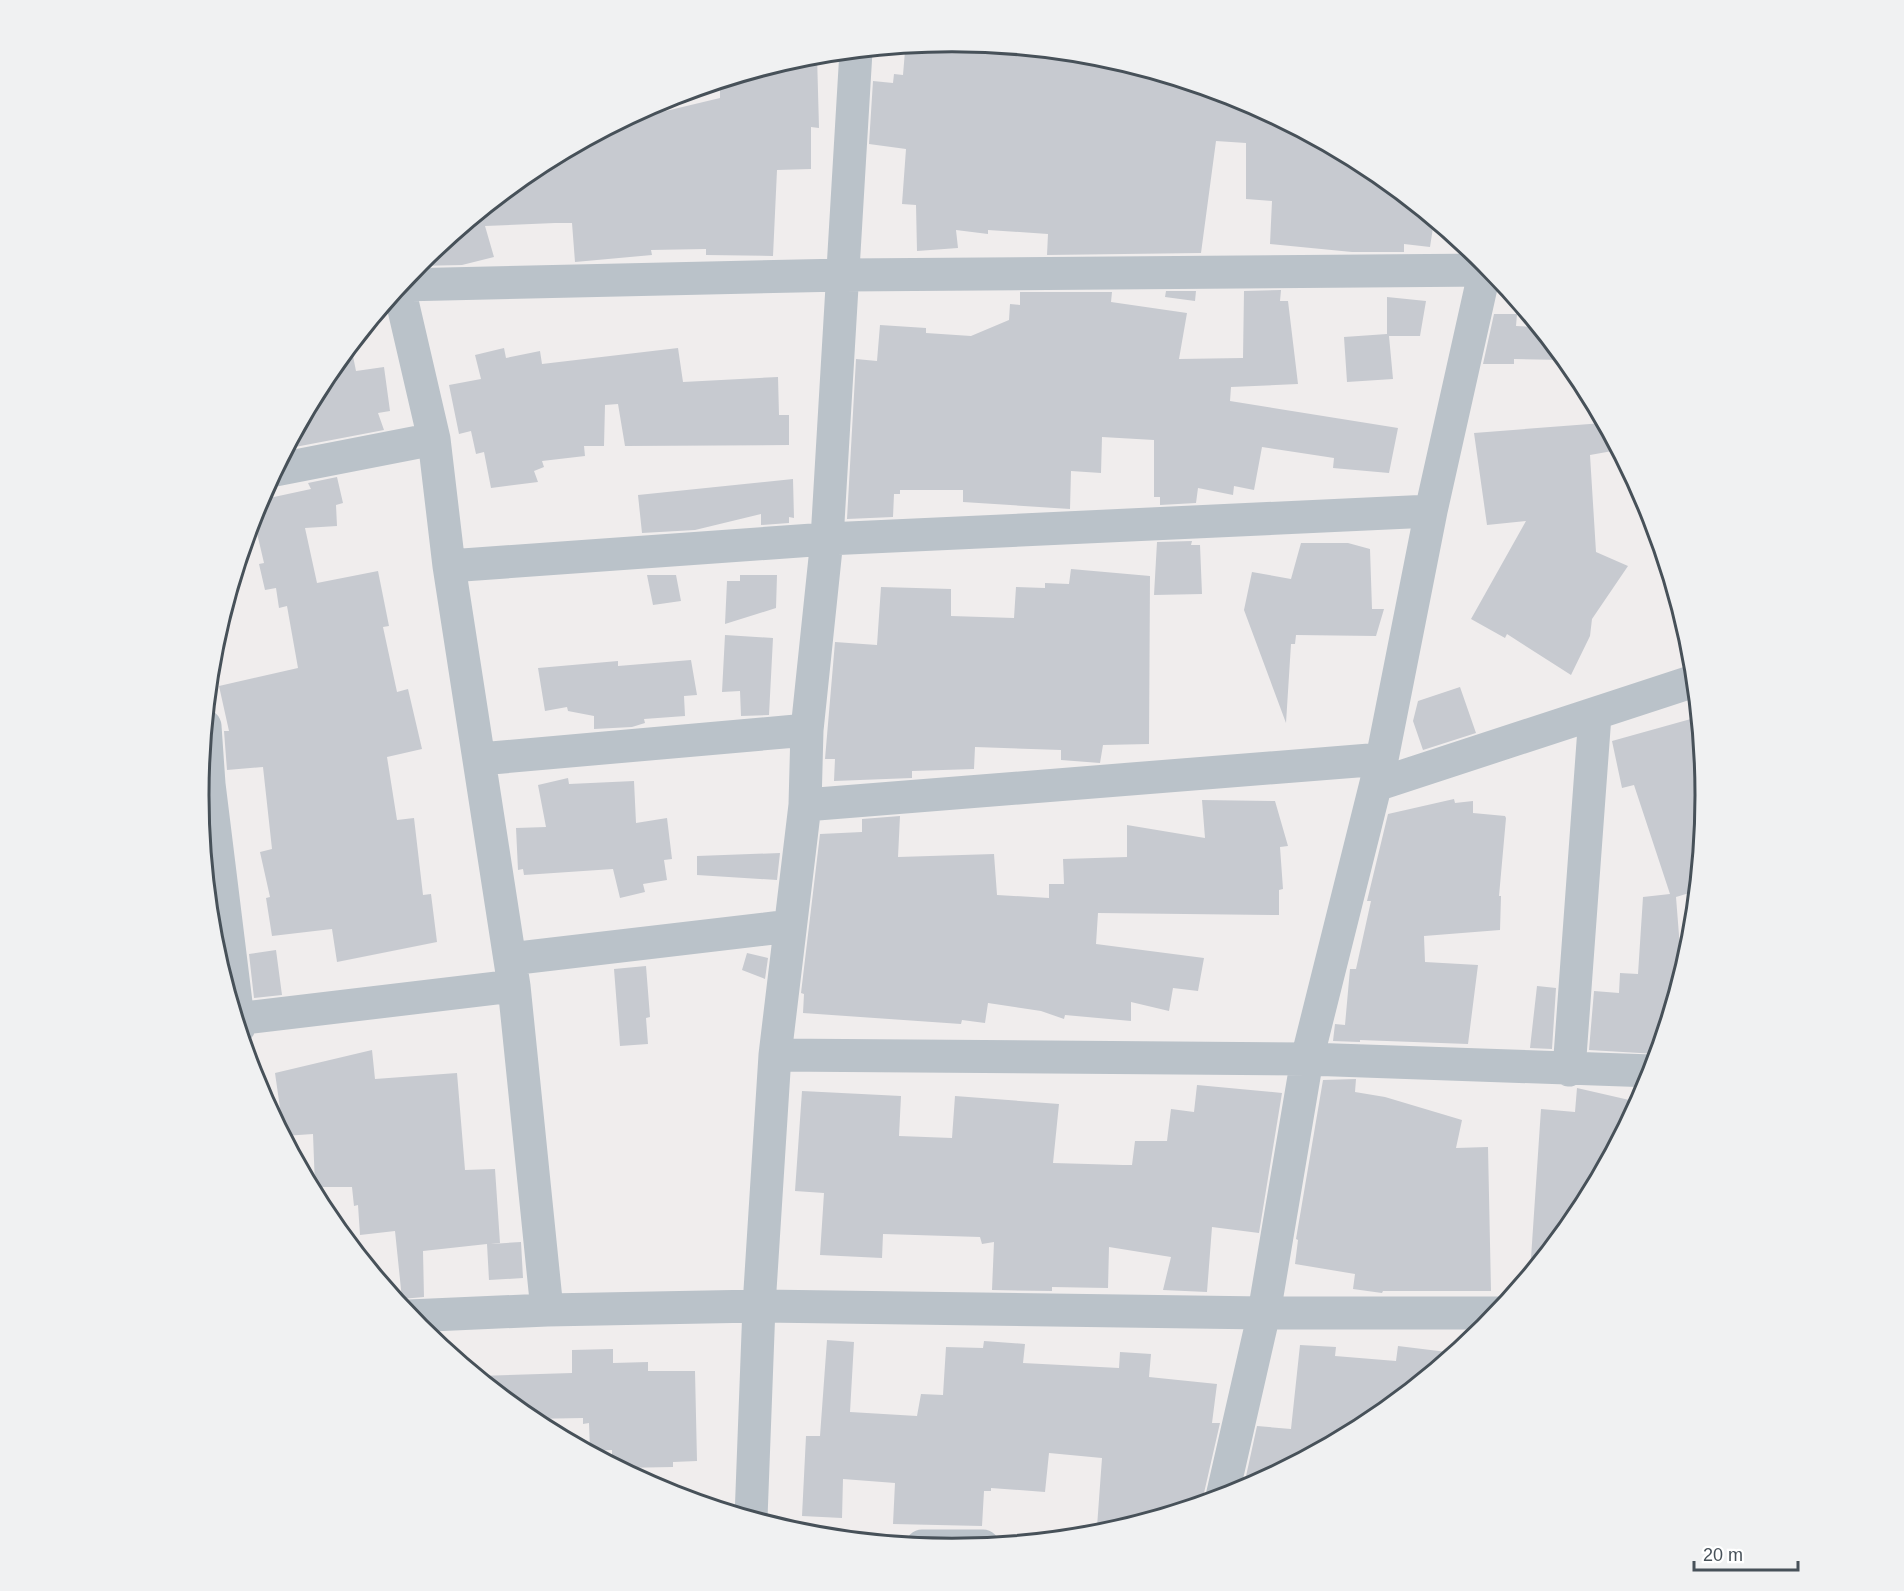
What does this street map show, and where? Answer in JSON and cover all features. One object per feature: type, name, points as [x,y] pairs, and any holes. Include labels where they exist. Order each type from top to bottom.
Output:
[{"type":"street","points":[[752,1511],[759,1306],[775,1055],[805,805],[807,730],[827,539],[856,59]]},
{"type":"street","points":[[412,286],[844,274],[1475,268]]},
{"type":"street","points":[[1224,1486],[1264,1313],[1307,1059],[1379,772],[1431,511],[1485,279]]},
{"type":"street","points":[[402,296],[435,439],[449,566],[512,973],[547,1310]]},
{"type":"street","points":[[286,468],[435,439]]},
{"type":"street","points":[[449,566],[827,539],[1431,511]]},
{"type":"street","points":[[805,805],[1379,772],[1595,715],[1686,684]]},
{"type":"street","points":[[1569,1070],[1595,715]]},
{"type":"street","points":[[480,759],[807,730]]},
{"type":"street","points":[[210,830],[232,978]]},
{"type":"street","points":[[244,1021],[790,926]]},
{"type":"street","points":[[775,1055],[1307,1059],[1642,1071]]},
{"type":"street","points":[[422,1315],[547,1310],[759,1306],[1264,1313],[1485,1312]]},
{"type":"building","points":[[952,52],[1001,54],[1097,67],[1191,92],[1281,129],[1365,178],[1433,229],[1430,247],[1404,244],[1404,252],[1352,252],[1270,244],[1272,201],[1246,199],[1246,143],[1216,141],[1201,253],[1047,255],[1048,234],[988,230],[988,234],[956,230],[958,248],[917,251],[916,205],[902,204],[906,149],[869,144],[873,81],[893,83],[894,74],[903,75],[905,54]]},
{"type":"building","points":[[817,65],[819,128],[811,127],[811,169],[777,170],[773,256],[706,255],[706,249],[651,250],[652,255],[575,262],[572,223],[555,223],[485,226],[494,257],[462,265],[432,266],[500,206],[581,152],[623,129],[661,112],[720,98],[720,90]]},
{"type":"building","points":[[1281,290],[1280,301],[1288,301],[1298,384],[1231,387],[1230,401],[1398,428],[1389,473],[1333,468],[1334,458],[1262,447],[1254,490],[1234,486],[1233,495],[1198,488],[1196,503],[1160,505],[1160,497],[1154,497],[1154,440],[1102,437],[1101,473],[1071,471],[1070,509],[963,502],[963,490],[900,490],[900,494],[894,494],[893,517],[847,519],[856,359],[877,361],[880,325],[926,328],[926,333],[971,336],[1009,320],[1010,304],[1020,305],[1020,292],[1112,292],[1111,302],[1187,313],[1179,359],[1243,358],[1244,291]]},
{"type":"building","points":[[1166,291],[1196,291],[1195,301],[1165,297]]},
{"type":"building","points":[[1387,297],[1426,301],[1420,336],[1389,336],[1393,379],[1347,382],[1344,337],[1387,334]]},
{"type":"building","points":[[1494,314],[1517,314],[1516,326],[1528,327],[1553,360],[1514,359],[1514,364],[1483,364]]},
{"type":"building","points":[[504,348],[506,358],[540,351],[542,364],[678,348],[683,382],[778,377],[779,415],[789,415],[789,445],[625,446],[618,404],[605,405],[604,446],[584,446],[585,456],[542,461],[544,467],[534,471],[538,482],[491,488],[484,452],[476,454],[471,431],[459,434],[449,385],[481,379],[475,355]]},
{"type":"building","points":[[353,357],[356,371],[384,367],[390,411],[378,413],[384,430],[297,447],[334,383]]},
{"type":"building","points":[[1595,424],[1610,451],[1590,455],[1596,552],[1628,566],[1592,619],[1590,636],[1571,675],[1507,634],[1505,638],[1471,619],[1526,521],[1487,525],[1474,433]]},
{"type":"building","points":[[337,477],[343,503],[336,505],[337,526],[305,528],[317,583],[378,571],[389,626],[383,627],[397,692],[408,689],[422,749],[387,757],[397,820],[414,818],[423,895],[431,894],[437,942],[337,962],[332,929],[272,936],[266,898],[270,897],[260,852],[272,849],[263,767],[227,770],[224,731],[229,731],[219,686],[298,668],[287,606],[279,608],[276,588],[265,590],[259,564],[264,563],[257,534],[272,497],[311,489],[308,483]]},
{"type":"building","points":[[793,479],[794,518],[789,517],[789,523],[761,525],[761,514],[695,530],[642,533],[638,495]]},
{"type":"building","points":[[1192,541],[1191,545],[1200,545],[1202,594],[1154,595],[1157,542]]},
{"type":"building","points":[[1301,543],[1348,543],[1370,549],[1372,609],[1384,609],[1376,636],[1296,635],[1295,644],[1291,644],[1286,723],[1244,610],[1252,572],[1291,579]]},
{"type":"building","points":[[1071,569],[1150,576],[1149,744],[1103,745],[1100,763],[1061,760],[1061,750],[975,747],[974,769],[912,771],[912,778],[834,781],[835,759],[825,759],[835,642],[877,645],[881,587],[951,589],[951,616],[1014,618],[1016,587],[1045,588],[1045,583],[1069,584]]},
{"type":"building","points":[[647,575],[676,575],[681,601],[653,605]]},
{"type":"building","points":[[740,575],[777,575],[776,608],[725,624],[727,581],[740,581]]},
{"type":"building","points":[[725,635],[773,638],[769,715],[741,716],[740,691],[722,692]]},
{"type":"building","points":[[691,660],[697,695],[684,696],[685,716],[644,719],[645,723],[632,727],[594,729],[594,716],[568,711],[567,707],[545,711],[538,668],[618,661],[618,666]]},
{"type":"building","points":[[1460,687],[1476,733],[1423,750],[1413,721],[1418,701]]},
{"type":"building","points":[[1691,719],[1695,796],[1689,892],[1676,897],[1680,945],[1670,988],[1648,1053],[1589,1050],[1594,991],[1619,993],[1620,973],[1638,974],[1643,897],[1670,894],[1634,785],[1622,788],[1612,741]]},
{"type":"building","points":[[568,778],[569,784],[634,781],[636,823],[667,818],[672,859],[664,860],[667,880],[643,884],[645,892],[620,898],[613,869],[524,875],[523,869],[518,870],[516,828],[546,827],[538,785]]},
{"type":"building","points":[[1454,799],[1455,803],[1473,801],[1473,813],[1505,816],[1506,818],[1499,896],[1501,896],[1500,930],[1424,936],[1425,962],[1478,965],[1468,1044],[1333,1041],[1335,1024],[1345,1025],[1350,969],[1356,969],[1371,901],[1367,901],[1388,814]]},
{"type":"building","points":[[1202,800],[1275,801],[1288,846],[1280,847],[1283,889],[1279,890],[1279,915],[1098,913],[1096,944],[1204,958],[1198,991],[1173,988],[1169,1011],[1131,1002],[1131,1021],[1065,1015],[1064,1019],[1041,1011],[988,1003],[985,1023],[962,1020],[961,1024],[803,1013],[804,994],[801,993],[820,834],[862,832],[862,819],[900,816],[898,857],[994,854],[997,895],[1049,898],[1049,884],[1064,884],[1063,859],[1127,857],[1127,825],[1205,838]]},
{"type":"building","points":[[780,853],[777,880],[697,875],[697,856]]},
{"type":"building","points":[[276,950],[282,995],[254,998],[249,954]]},
{"type":"building","points":[[747,953],[768,958],[765,979],[742,970]]},
{"type":"building","points":[[646,966],[650,1017],[646,1018],[648,1044],[620,1046],[614,969]]},
{"type":"building","points":[[1537,986],[1556,988],[1552,1049],[1530,1048]]},
{"type":"building","points":[[372,1050],[375,1079],[457,1073],[465,1170],[495,1169],[500,1243],[491,1244],[521,1242],[523,1278],[489,1280],[487,1244],[423,1251],[424,1297],[406,1299],[401,1294],[395,1231],[360,1235],[358,1205],[354,1206],[352,1187],[321,1187],[315,1176],[313,1134],[292,1135],[281,1112],[275,1073]]},
{"type":"building","points":[[1356,1079],[1355,1092],[1385,1097],[1462,1120],[1456,1148],[1488,1147],[1491,1291],[1383,1291],[1382,1293],[1353,1289],[1355,1274],[1295,1264],[1298,1240],[1296,1239],[1323,1080]]},
{"type":"building","points":[[1197,1085],[1282,1093],[1259,1233],[1212,1227],[1207,1292],[1163,1290],[1171,1257],[1109,1247],[1108,1288],[1052,1287],[1052,1291],[992,1290],[994,1242],[982,1244],[980,1237],[883,1234],[882,1258],[820,1255],[824,1193],[795,1191],[802,1091],[901,1096],[899,1136],[952,1138],[955,1096],[1059,1104],[1053,1163],[1132,1165],[1135,1141],[1167,1141],[1171,1109],[1194,1112]]},
{"type":"building","points":[[1577,1088],[1629,1100],[1595,1167],[1570,1208],[1531,1261],[1541,1109],[1575,1112]]},
{"type":"building","points":[[827,1340],[854,1342],[850,1412],[917,1416],[921,1394],[943,1395],[946,1347],[983,1348],[984,1341],[1025,1344],[1023,1363],[1119,1368],[1120,1352],[1151,1354],[1149,1377],[1217,1384],[1212,1423],[1220,1423],[1204,1494],[1144,1513],[1097,1524],[1102,1458],[1049,1453],[1045,1492],[991,1488],[991,1491],[984,1491],[982,1526],[893,1524],[895,1483],[843,1479],[842,1518],[802,1516],[806,1436],[820,1436]]},
{"type":"building","points":[[1300,1345],[1336,1347],[1335,1356],[1396,1361],[1398,1346],[1444,1352],[1365,1413],[1281,1462],[1246,1478],[1257,1426],[1291,1429]]},
{"type":"building","points":[[613,1349],[613,1363],[648,1362],[648,1371],[695,1371],[697,1461],[673,1462],[673,1467],[636,1468],[612,1456],[612,1450],[601,1450],[590,1444],[589,1423],[583,1424],[583,1418],[548,1419],[489,1376],[572,1373],[572,1350]]}]
